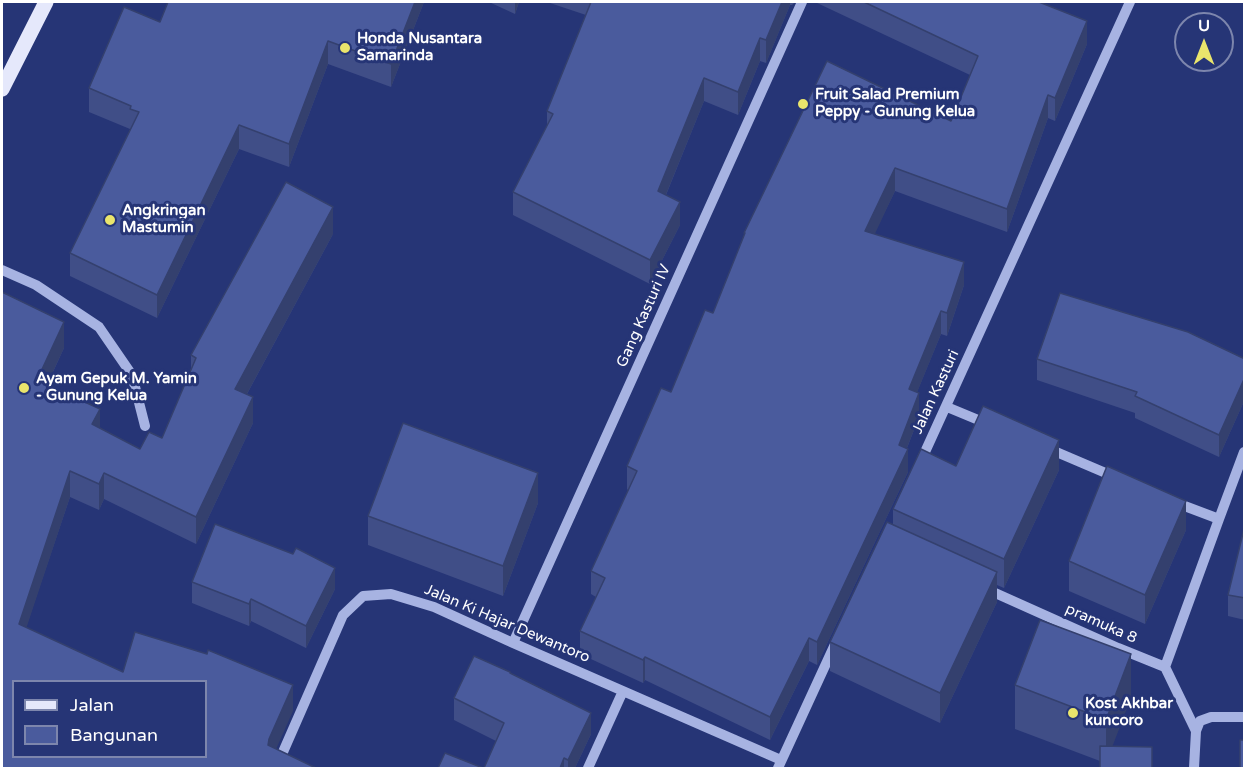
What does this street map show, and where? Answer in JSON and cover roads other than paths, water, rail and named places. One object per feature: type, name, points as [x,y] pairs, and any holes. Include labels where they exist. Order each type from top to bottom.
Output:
[{"type":"main road","points":[[2,89],[46,2]]},
{"type":"street","name":"Gang Kasturi IV","points":[[513,643],[802,2]]},
{"type":"street","name":"Jalan Kasturi","points":[[917,469],[1130,2]]},
{"type":"street","points":[[2,270],[36,285],[99,327],[132,375],[145,426]]},
{"type":"street","points":[[947,407],[1001,429]]},
{"type":"street","points":[[1034,443],[1122,480]]},
{"type":"street","points":[[1196,731],[1165,667],[1218,519],[1245,452]]},
{"type":"street","points":[[1166,498],[1218,519]]},
{"type":"street","name":"pramuka 8","points":[[979,586],[1165,667]]},
{"type":"street","name":"Jalan Ki Hajar Dewantoro","points":[[276,768],[343,615],[363,596],[391,594],[434,607],[623,691],[779,764]]},
{"type":"street","points":[[779,764],[838,637]]},
{"type":"street","points":[[588,768],[623,691]]},
{"type":"street","points":[[1194,768],[1196,731],[1200,721],[1211,717],[1245,717]]},
{"type":"place","name":"Honda Nusantara Samarinda","points":[[345,48]]},
{"type":"place","name":"Fruit Salad Premium Peppy - Gunung Kelua","points":[[803,104]]},
{"type":"place","name":"Angkringan Mastumin","points":[[110,220]]},
{"type":"place","name":"Ayam Gepuk M. Yamin - Gunung Kelua","points":[[24,388]]},
{"type":"place","name":"Kost Akhbar kuncoro","points":[[1073,713]]}]
